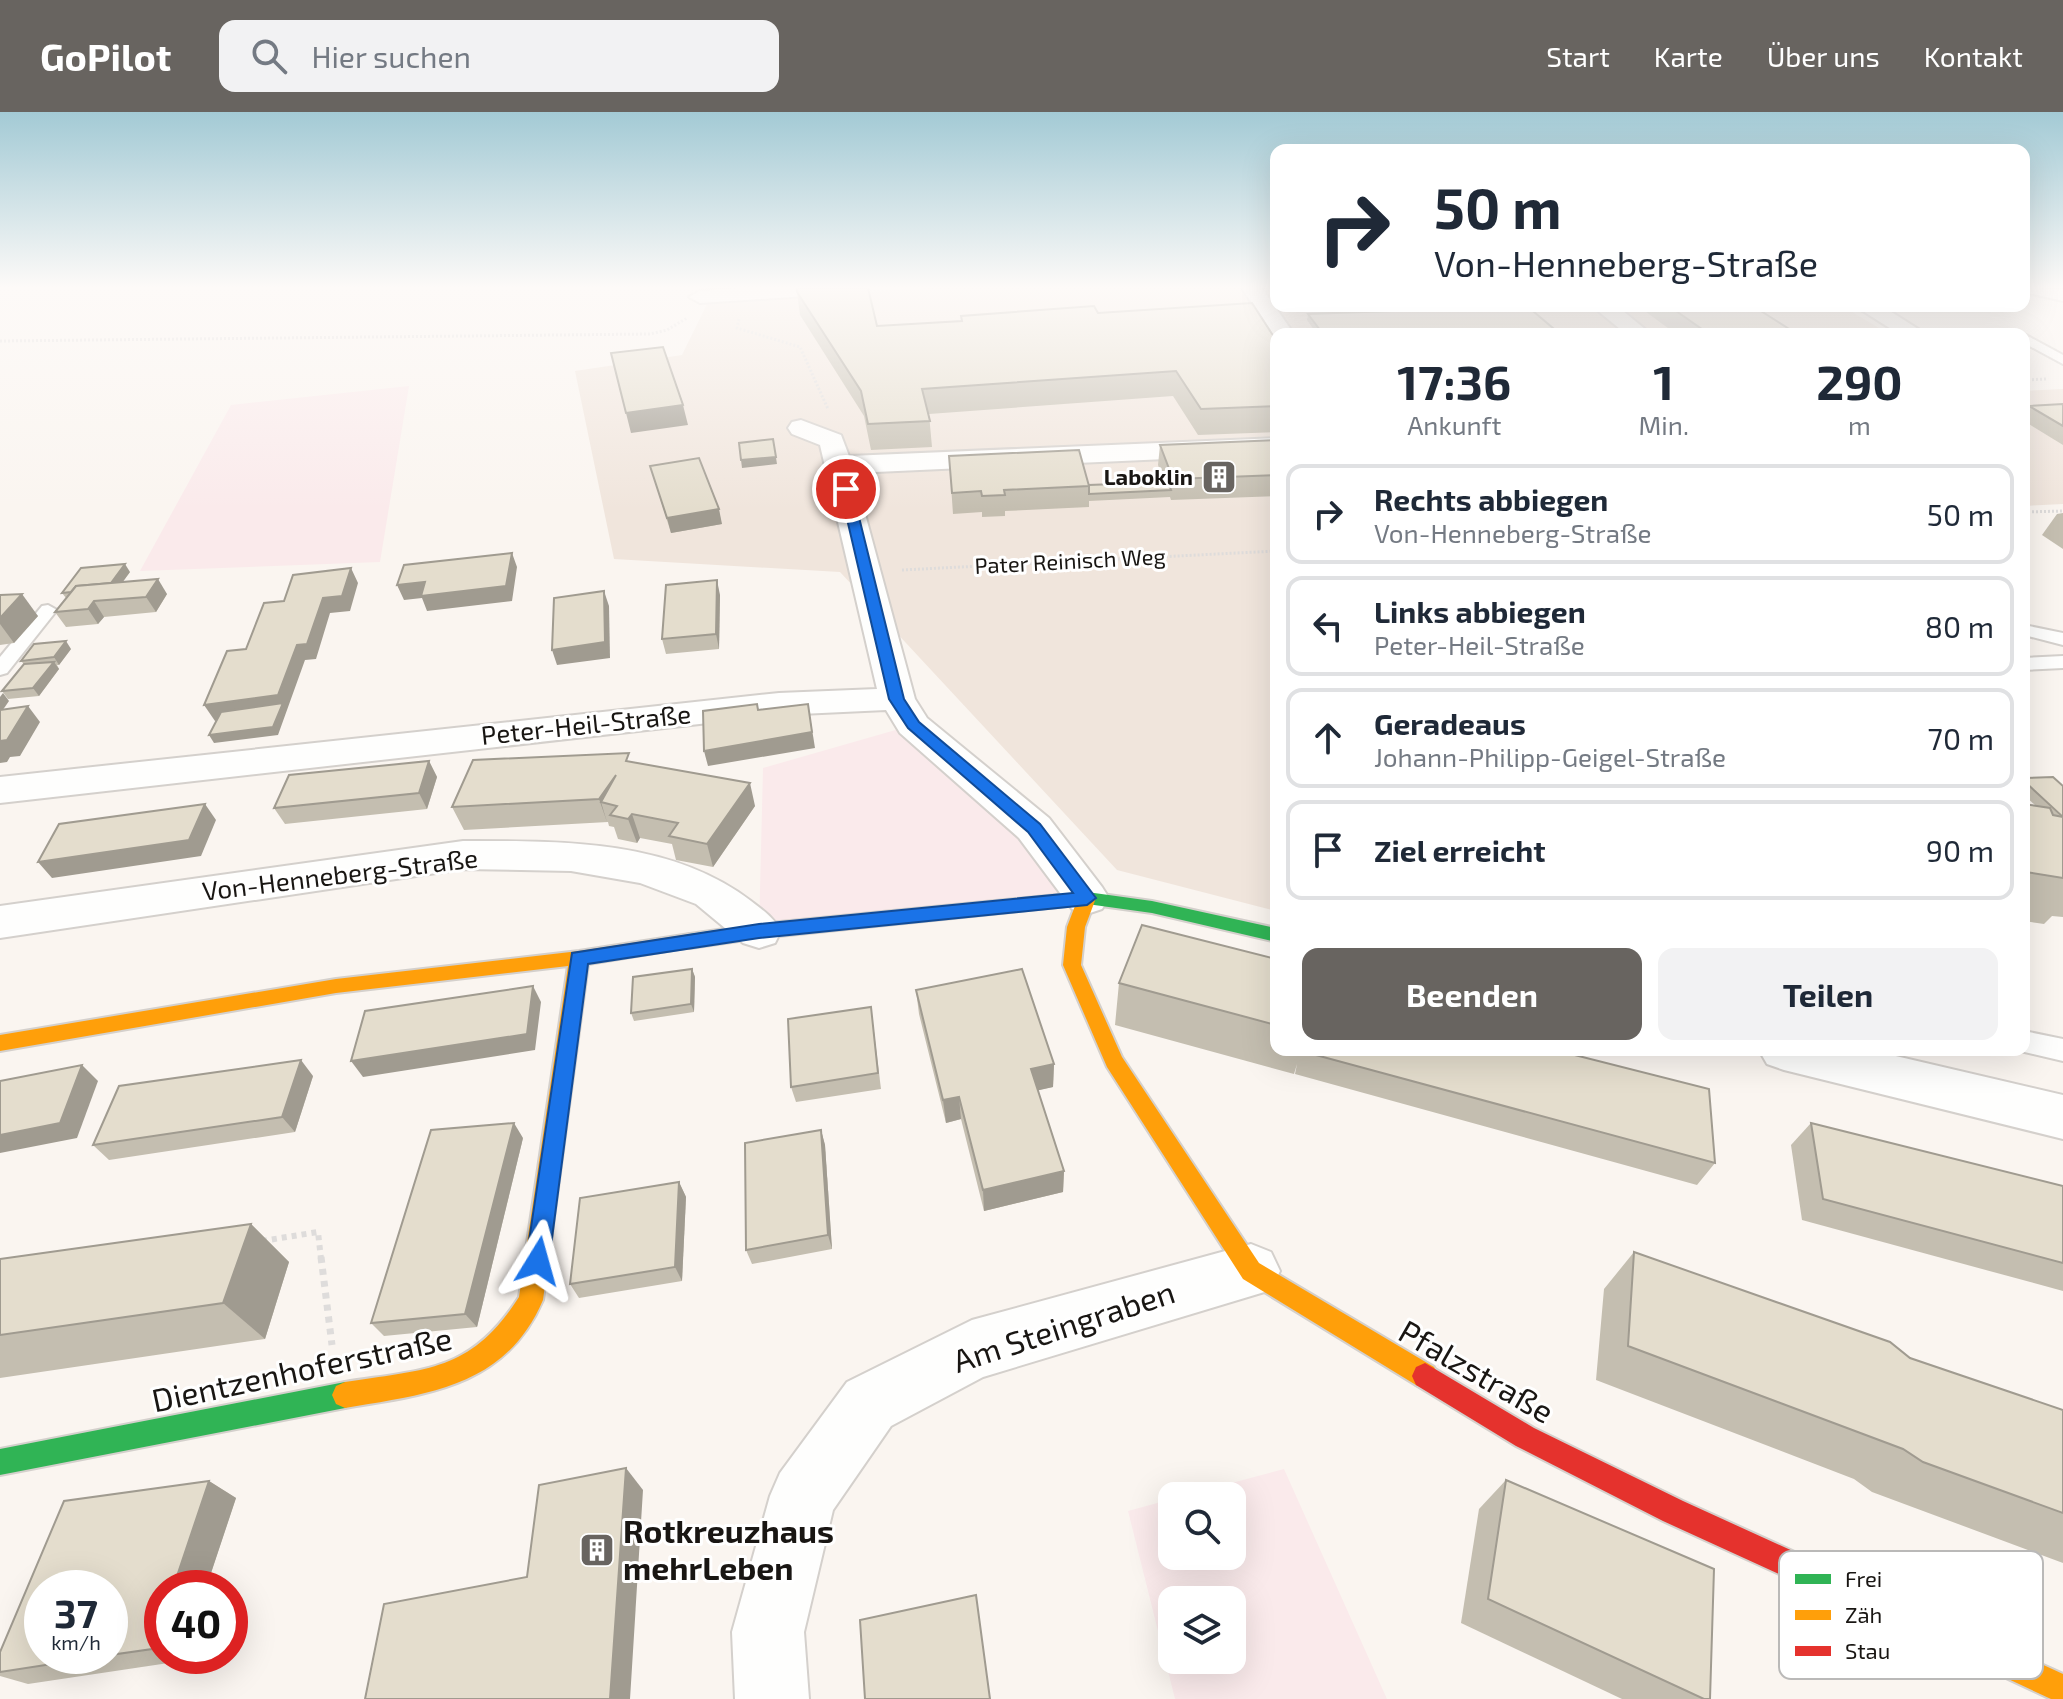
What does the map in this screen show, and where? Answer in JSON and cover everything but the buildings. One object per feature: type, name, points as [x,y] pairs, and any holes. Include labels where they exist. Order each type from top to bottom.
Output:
[{"type":"street","points":[[801,428],[836,453],[1270,446]]},
{"type":"street","points":[[836,453],[897,699],[913,725],[1034,828],[1087,898]]},
{"type":"street","name":"Peter-Heil-Straße","points":[[0,790],[779,704],[897,699]]},
{"type":"street","name":"Von-Henneberg-Straße","points":[[0,922],[463,855],[571,856],[647,869],[711,893],[759,931]]},
{"type":"street","points":[[0,1043],[336,986],[579,958],[759,931],[1087,898],[1152,907],[1270,934]]},
{"type":"street","name":"Pfalzstraße","points":[[1087,898],[1076,927],[1072,965],[1114,1061],[1251,1271],[1525,1437],[1673,1511],[1779,1559]]},
{"type":"street","name":"Dientzenhoferstraße","points":[[0,1462],[445,1376],[484,1360],[506,1340],[531,1300],[579,958]]},
{"type":"street","points":[[1815,1056],[2063,1117]]},
{"type":"street","name":"Am Steingraben","points":[[772,1699],[768,1632],[803,1496],[869,1404],[972,1350],[1251,1271]]},
{"type":"street","name":"Pfalzstraße","points":[[2041,1679],[2063,1689]]},
{"type":"lane","points":[[0,669],[48,610]]},
{"type":"lane","points":[[2030,631],[2063,639]]},
{"type":"lane","points":[[2030,664],[2063,662]]},
{"type":"lane","points":[[2030,1043],[2063,1050]]},
{"type":"path","points":[[807,362],[829,410],[836,453]]},
{"type":"path","points":[[2030,512],[2063,511]]},
{"type":"path","name":"Pater Reinisch Weg","points":[[865,572],[1270,551]]},
{"type":"path","points":[[257,1241],[318,1232],[339,1397]]},
{"type":"shaded area","points":[[635,362],[1270,362],[1270,909],[1117,870],[840,572],[614,559],[575,371]]},
{"type":"shaded area","points":[[409,386],[380,562],[140,571],[231,405]]},
{"type":"shaded area","points":[[2063,389],[2063,504],[2030,506],[2030,391]]},
{"type":"shaded area","points":[[913,725],[1087,898],[759,931],[763,768]]},
{"type":"shaded area","points":[[1284,1469],[1387,1699],[1175,1699],[1169,1674],[1246,1674],[1246,1586],[1158,1586],[1158,1631],[1128,1511],[1158,1503],[1158,1570],[1246,1570],[1246,1482],[1235,1482]]},
{"type":"traffic: fast","points":[[690,941],[759,931],[1087,898],[1152,907],[1270,934]]},
{"type":"traffic: fast","points":[[0,1462],[345,1395]]},
{"type":"traffic: slow","points":[[1087,898],[1076,927],[1072,965],[1114,1061],[1251,1271],[1425,1376]]},
{"type":"traffic: slow","points":[[0,1043],[336,986],[579,958],[690,941]]},
{"type":"traffic: slow","points":[[345,1395],[426,1381],[465,1368],[498,1346],[531,1300],[579,958]]},
{"type":"traffic: slow","points":[[2041,1679],[2063,1689]]},
{"type":"traffic: jam","points":[[1425,1376],[1525,1437],[1673,1511],[1779,1559]]},
{"type":"place","name":"Laboklin","points":[[1219,477]]},
{"type":"place","name":"Rotkreuzhaus mehrLeben","points":[[597,1550]]},
{"type":"route","points":[[538,1261],[579,958],[759,931],[1087,898],[1034,828],[913,725],[897,699],[846,489]]}]
